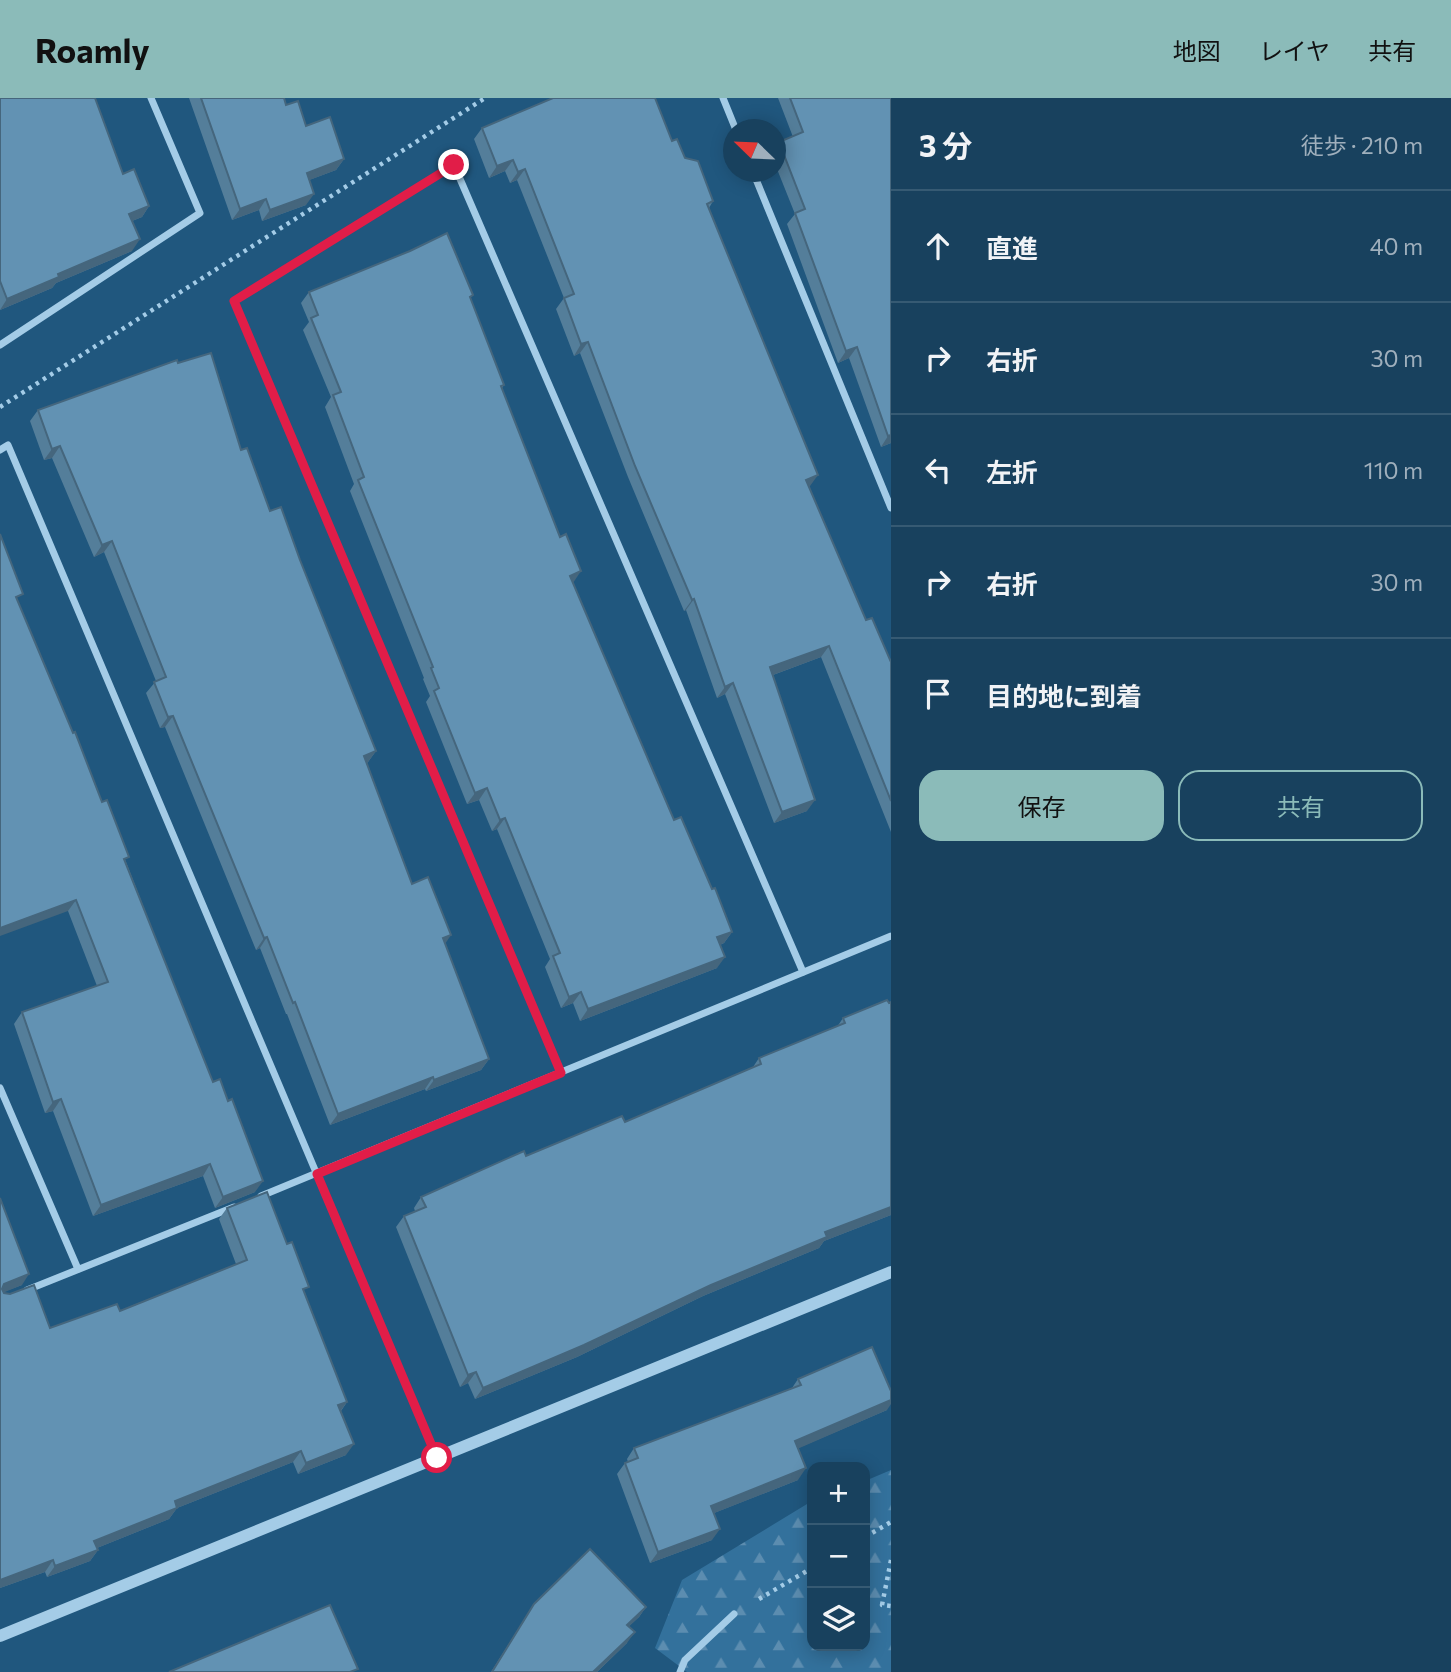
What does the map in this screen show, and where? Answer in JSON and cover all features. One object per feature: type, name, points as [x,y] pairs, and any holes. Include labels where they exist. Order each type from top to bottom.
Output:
[{"type":"street","points":[[0,345],[200,213],[152,98]]},
{"type":"street","points":[[723,98],[732,119]]},
{"type":"street","points":[[561,1073],[234,301],[454,165],[803,972]]},
{"type":"street","points":[[757,182],[891,508]]},
{"type":"street","points":[[0,450],[8,445],[437,1458]]},
{"type":"street","points":[[254,1199],[891,936]]},
{"type":"street","points":[[0,1088],[78,1269]]},
{"type":"street","points":[[22,1292],[241,1204]]},
{"type":"street","points":[[0,1636],[891,1272]]},
{"type":"street","points":[[680,1672],[685,1660],[734,1614]]},
{"type":"path","points":[[0,407],[485,98]]},
{"type":"path","points":[[870,1535],[891,1522]]},
{"type":"path","points":[[891,1560],[882,1605],[891,1606]]},
{"type":"path","points":[[734,1614],[807,1571]]},
{"type":"green space","points":[[891,1470],[891,1672],[687,1672],[655,1648],[682,1580],[807,1504],[807,1651],[870,1651],[870,1479]]},
{"type":"building","points":[[0,98],[95,98],[123,174],[134,169],[149,206],[129,214],[140,239],[7,299],[0,281]]},
{"type":"building","points":[[201,98],[284,98],[286,105],[298,101],[306,126],[330,117],[344,159],[307,173],[314,194],[270,210],[266,199],[240,209]]},
{"type":"building","points":[[553,98],[655,98],[672,141],[677,139],[685,158],[698,161],[713,201],[707,204],[818,475],[806,480],[866,620],[872,618],[891,662],[891,801],[829,646],[770,667],[815,800],[782,812],[733,683],[725,687],[694,599],[692,600],[635,466],[588,342],[581,344],[564,298],[574,294],[525,169],[518,172],[513,160],[497,166],[482,128]]},
{"type":"building","points":[[790,98],[891,98],[891,435],[888,436],[857,347],[846,351],[795,213],[805,209],[786,160],[786,139],[803,132]]},
{"type":"building","points":[[447,233],[473,295],[470,297],[504,385],[501,386],[560,537],[566,534],[581,571],[570,576],[674,820],[681,817],[712,889],[715,888],[732,932],[717,937],[725,957],[588,1009],[581,992],[569,997],[553,956],[560,953],[505,818],[500,820],[487,788],[475,793],[434,691],[439,688],[431,668],[433,667],[358,480],[364,477],[333,395],[341,392],[311,318],[318,315],[309,292]]},
{"type":"building","points":[[211,353],[241,450],[247,448],[270,511],[281,507],[376,751],[364,756],[412,884],[428,877],[451,935],[443,938],[489,1059],[434,1080],[433,1077],[338,1114],[295,1002],[293,1003],[267,937],[264,938],[173,716],[168,717],[154,682],[166,677],[112,541],[102,545],[60,446],[52,449],[38,410],[177,360],[178,363]]},
{"type":"building","points":[[0,534],[23,594],[16,597],[73,733],[75,732],[102,802],[107,800],[129,857],[124,859],[213,1082],[220,1079],[228,1101],[232,1099],[263,1181],[223,1197],[210,1164],[101,1205],[61,1099],[53,1102],[22,1012],[108,982],[76,900],[0,928]]},
{"type":"building","points":[[887,1000],[891,1002],[891,1207],[825,1232],[827,1237],[711,1285],[584,1345],[483,1388],[476,1372],[468,1375],[404,1216],[426,1207],[421,1197],[524,1151],[526,1156],[622,1116],[625,1122],[761,1064],[759,1058],[845,1023],[843,1018]]},
{"type":"building","points":[[267,1192],[287,1244],[292,1242],[309,1287],[303,1289],[347,1402],[338,1405],[354,1444],[306,1463],[301,1451],[175,1501],[177,1508],[94,1541],[98,1550],[55,1566],[53,1560],[0,1580],[0,1198],[29,1274],[4,1284],[2,1289],[4,1293],[10,1294],[34,1285],[50,1328],[117,1304],[120,1311],[247,1260],[227,1208]]},
{"type":"building","points":[[872,1347],[891,1391],[891,1400],[795,1441],[806,1468],[711,1506],[720,1529],[658,1552],[625,1463],[638,1458],[634,1448],[801,1385],[798,1379]]},
{"type":"building","points":[[590,1549],[646,1607],[627,1625],[635,1632],[593,1672],[492,1672],[534,1604]]},
{"type":"building","points":[[330,1605],[358,1669],[350,1672],[169,1672]]},
{"type":"route","points":[[437,1458],[317,1174],[561,1073],[234,301],[454,165]]}]
